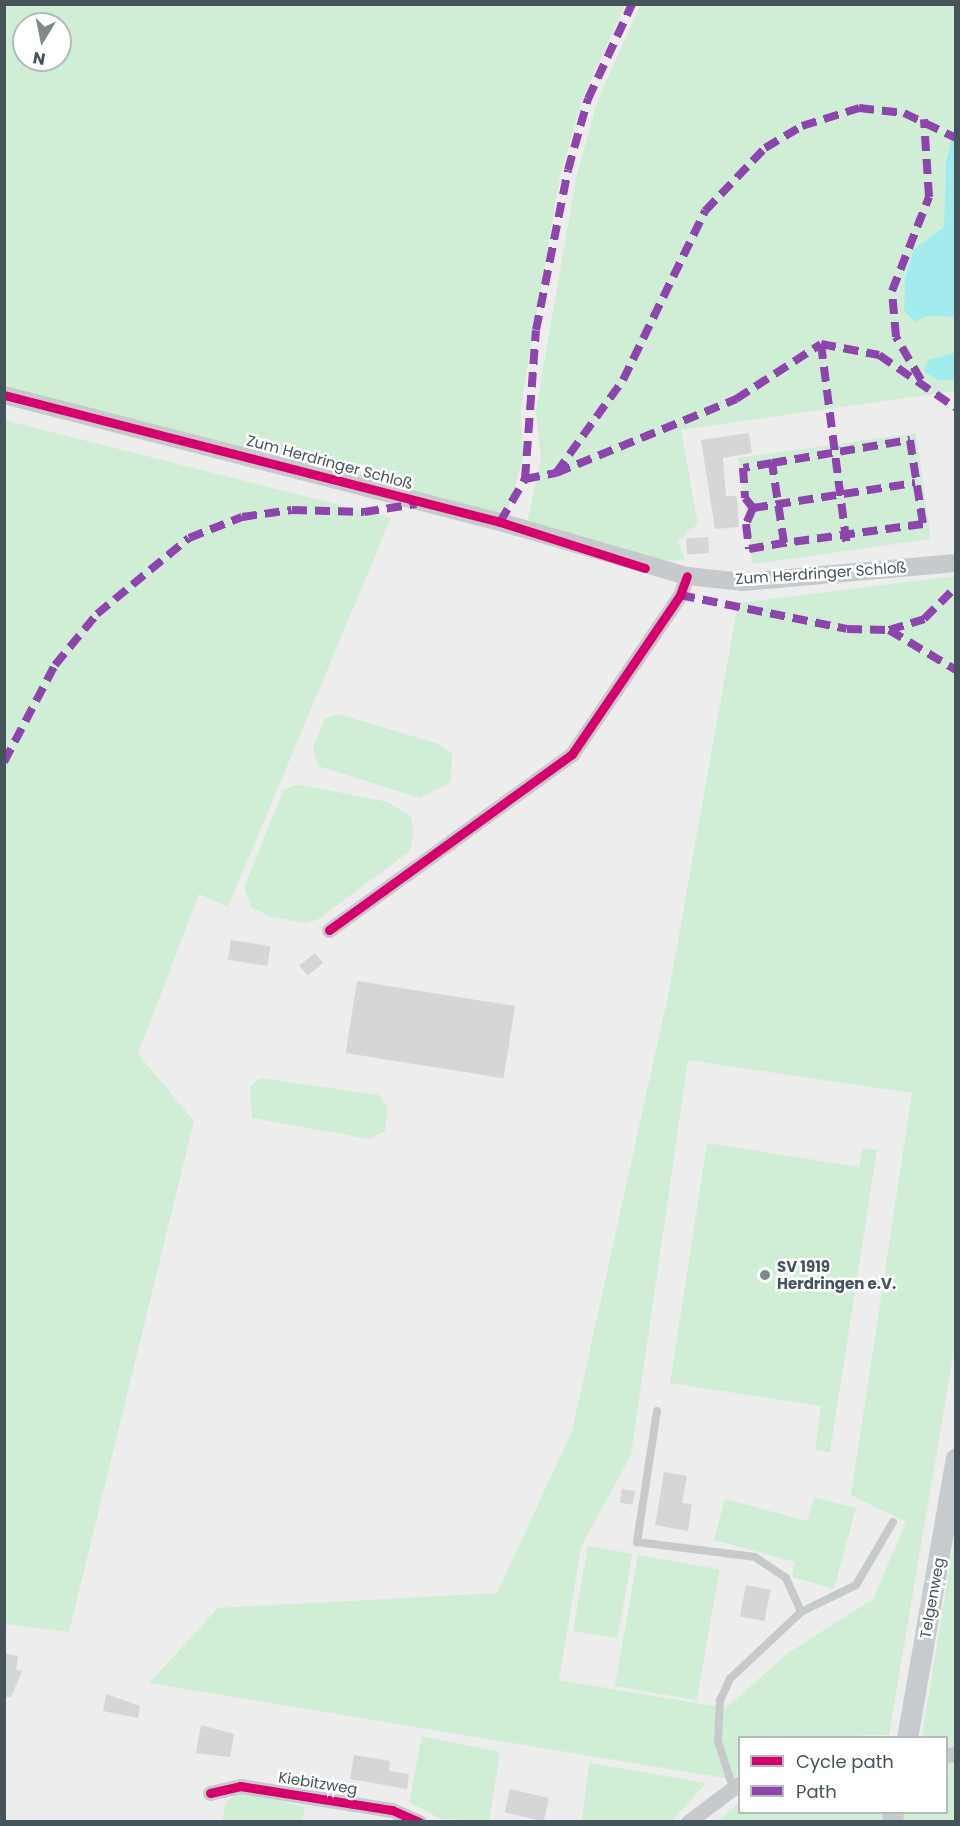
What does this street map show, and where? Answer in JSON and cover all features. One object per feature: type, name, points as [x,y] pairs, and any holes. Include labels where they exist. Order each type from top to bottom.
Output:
[{"type":"main road","name":"Telgenweg","points":[[907,1736],[956,1458]]},
{"type":"street","name":"Zum Herdringer Schloß","points":[[4,395],[500,522],[687,576],[744,582],[956,563]]},
{"type":"street","points":[[329,930],[572,754],[680,595],[687,576]]},
{"type":"street","points":[[688,1821],[736,1784]]},
{"type":"street","name":"Kiebitzweg","points":[[210,1793],[240,1786],[392,1810],[419,1821]]},
{"type":"lane","points":[[657,1411],[637,1542],[755,1557],[786,1578],[801,1612]]},
{"type":"lane","points":[[736,1784],[718,1740],[720,1700],[730,1679],[801,1612],[856,1585],[893,1522]]},
{"type":"green space","points":[[4,5],[625,5],[583,98],[560,176],[521,406],[523,458],[506,518],[5,389]]},
{"type":"green space","points":[[640,5],[955,5],[955,391],[681,430],[698,524],[678,541],[685,560],[650,561],[527,523],[541,458],[536,410],[576,178],[597,102]]},
{"type":"green space","points":[[4,420],[391,518],[228,907],[199,894],[138,1054],[194,1121],[69,1632],[5,1624]]},
{"type":"green space","points":[[916,433],[931,539],[753,564],[738,458]]},
{"type":"green space","points":[[955,576],[955,1344],[889,1735],[738,1736],[736,1780],[149,1683],[218,1608],[497,1593],[572,1431],[669,991],[738,603]],"holes":[[[688,1060],[912,1093],[851,1495],[906,1522],[873,1599],[788,1653],[726,1708],[559,1680],[581,1547],[631,1455]]]},
{"type":"green space","points":[[338,714],[439,744],[452,754],[451,782],[420,798],[318,766],[313,747],[325,718]]},
{"type":"green space","points":[[297,784],[388,802],[411,817],[414,832],[410,851],[317,920],[305,923],[271,917],[251,907],[244,887],[283,791]]},
{"type":"green space","points":[[260,1078],[379,1095],[388,1107],[385,1131],[369,1139],[252,1118],[250,1087]]},
{"type":"green space","name":"SV 1919 Herdringen e.V.","points":[[707,1143],[859,1167],[862,1148],[877,1150],[830,1452],[815,1450],[821,1406],[670,1383]]},
{"type":"green space","points":[[814,1497],[856,1508],[834,1589],[792,1577],[795,1562],[714,1540],[725,1499],[807,1521]]},
{"type":"green space","points":[[955,1533],[955,1821],[716,1822],[738,1804],[738,1814],[948,1814],[948,1736],[922,1736]]},
{"type":"green space","points":[[588,1546],[632,1554],[617,1639],[573,1631]]},
{"type":"green space","points":[[638,1555],[720,1569],[697,1700],[615,1686]]},
{"type":"green space","points":[[422,1736],[500,1752],[489,1821],[441,1819],[409,1802]]},
{"type":"green space","points":[[589,1763],[706,1783],[672,1821],[582,1821]]},
{"type":"green space","points":[[238,1792],[305,1807],[302,1821],[222,1822],[226,1802]]},
{"type":"water","points":[[955,127],[955,317],[927,316],[915,322],[904,311],[905,279],[914,249],[944,227],[946,162]]},
{"type":"water","points":[[955,353],[955,379],[939,381],[924,371],[928,360]]},
{"type":"building","points":[[749,433],[752,453],[723,458],[726,496],[737,496],[739,527],[715,529],[701,440]]},
{"type":"building","points":[[708,537],[709,553],[687,554],[686,539]]},
{"type":"building","points":[[231,940],[271,946],[267,966],[228,960]]},
{"type":"building","points":[[315,953],[323,963],[308,976],[299,966]]},
{"type":"building","points":[[357,981],[515,1006],[504,1078],[346,1053]]},
{"type":"building","points":[[664,1472],[687,1476],[682,1503],[692,1504],[688,1531],[655,1525]]},
{"type":"building","points":[[622,1489],[635,1491],[633,1505],[620,1503]]},
{"type":"building","points":[[746,1585],[771,1590],[764,1621],[740,1616]]},
{"type":"building","points":[[4,1653],[18,1656],[16,1670],[22,1671],[11,1697],[4,1697]]},
{"type":"building","points":[[106,1694],[140,1706],[138,1718],[103,1711]]},
{"type":"building","points":[[201,1725],[234,1734],[230,1757],[196,1753]]},
{"type":"building","points":[[354,1755],[390,1761],[389,1771],[409,1774],[407,1789],[350,1779]]},
{"type":"building","points":[[510,1789],[549,1798],[544,1821],[505,1812]]},
{"type":"marked path","points":[[500,522],[525,479],[536,330],[568,170],[588,99],[632,4]]},
{"type":"marked path","points":[[525,479],[556,473],[623,380],[705,211],[765,148],[802,126],[859,108],[904,113],[956,138]]},
{"type":"marked path","points":[[921,380],[896,337],[892,291],[929,197],[924,119]]},
{"type":"marked path","points":[[821,344],[847,547]]},
{"type":"marked path","points":[[556,473],[736,399],[821,344],[879,355],[956,408]]},
{"type":"marked path","points":[[910,440],[923,524],[784,543],[772,463],[910,440]]},
{"type":"marked path","points":[[772,463],[743,468],[745,498],[753,508],[746,524],[749,549],[784,543]]},
{"type":"marked path","points":[[753,508],[915,483]]},
{"type":"marked path","points":[[4,762],[55,665],[97,614],[189,538],[242,517],[292,510],[364,512],[416,504]]},
{"type":"marked path","points":[[680,595],[847,629],[889,630],[924,619],[956,587]]},
{"type":"marked path","points":[[889,630],[956,670]]},
{"type":"cycle path","points":[[4,395],[500,522],[645,568]]},
{"type":"cycle path","points":[[329,930],[572,754],[680,595],[687,576]]},
{"type":"cycle path","points":[[210,1793],[240,1786],[392,1810],[419,1822]]},
{"type":"place","name":"SV 1919 Herdringen e.V.","points":[[765,1275]]}]
